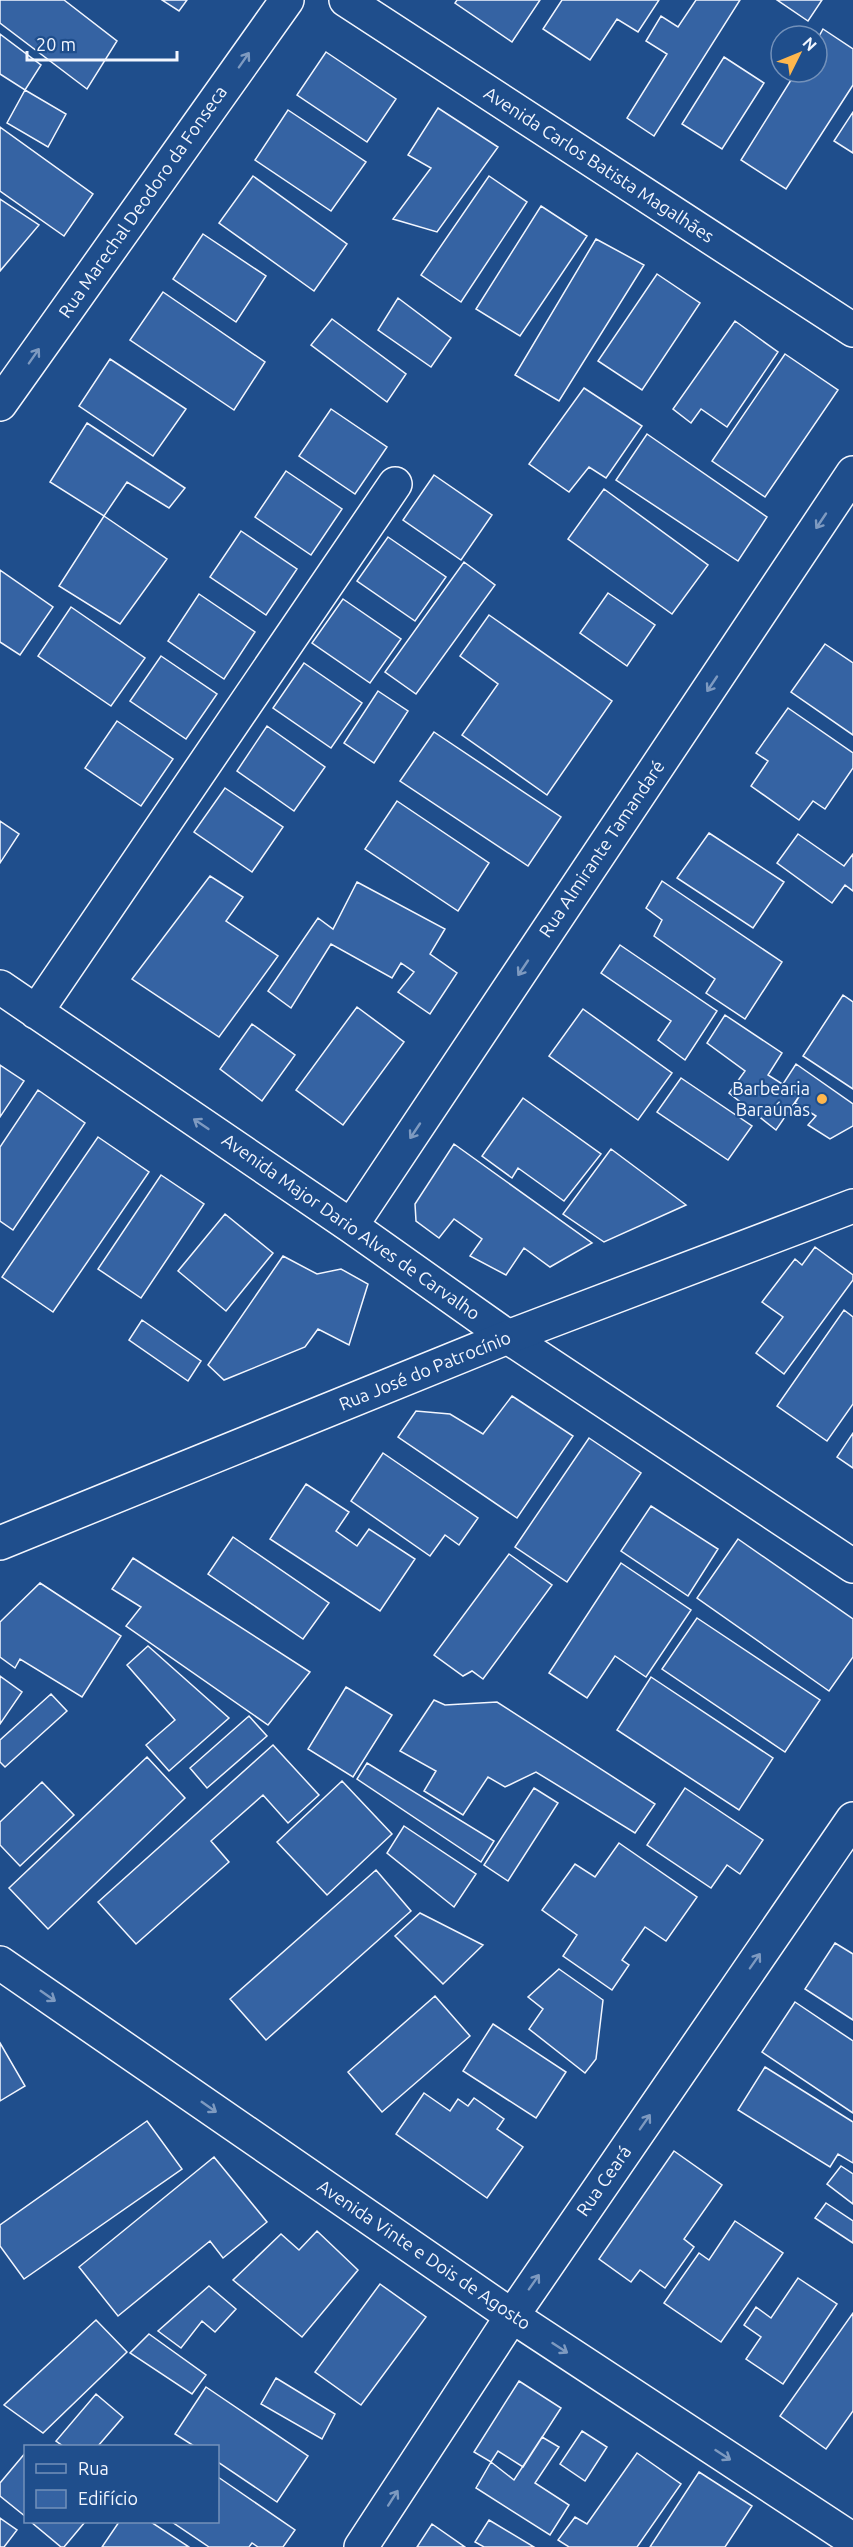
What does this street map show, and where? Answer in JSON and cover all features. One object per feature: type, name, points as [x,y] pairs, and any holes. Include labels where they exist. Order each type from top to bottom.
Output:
[{"type":"street","name":"Rua Marechal Deodoro da Fonseca","points":[[0,404],[286,0]]},
{"type":"street","name":"Avenida Carlos Batista Magalhães","points":[[346,0],[853,330]]},
{"type":"street","name":"Rua Almirante Tamandaré","points":[[351,1226],[853,473]]},
{"type":"street","points":[[36,1011],[395,484]]},
{"type":"street","name":"Avenida Major Dario Alves de Carvalho","points":[[0,987],[351,1226],[508,1337],[853,1566]]},
{"type":"street","name":"Rua José do Patrocínio","points":[[0,1543],[508,1337],[853,1206]]},
{"type":"street","name":"Rua Ceará","points":[[361,2547],[512,2316],[853,1819]]},
{"type":"street","name":"Avenida Vinte e Dois de Agosto","points":[[0,1963],[512,2316],[853,2540]]},
{"type":"building","points":[[0,0],[64,0],[117,41],[87,89],[0,23]]},
{"type":"building","points":[[162,0],[187,0],[179,11]]},
{"type":"building","points":[[457,0],[540,0],[512,42],[455,3]]},
{"type":"building","points":[[562,0],[659,0],[638,32],[617,19],[590,60],[543,29]]},
{"type":"building","points":[[696,0],[740,0],[654,136],[627,118],[667,54],[646,41],[661,16],[678,27]]},
{"type":"building","points":[[777,0],[822,0],[808,21]]},
{"type":"building","points":[[829,33],[853,49],[853,85],[786,189],[741,160],[788,84],[829,84]]},
{"type":"building","points":[[0,34],[41,65],[25,90],[0,74]]},
{"type":"building","points":[[326,52],[396,99],[367,142],[297,95]]},
{"type":"building","points":[[724,57],[764,83],[722,149],[682,124]]},
{"type":"building","points":[[25,90],[66,114],[48,147],[7,123]]},
{"type":"building","points":[[438,108],[498,147],[437,232],[393,219],[431,168],[408,155]]},
{"type":"building","points":[[288,110],[366,162],[331,211],[255,160]]},
{"type":"building","points":[[853,112],[853,153],[834,141]]},
{"type":"building","points":[[0,127],[93,194],[64,236],[0,191]]},
{"type":"building","points":[[253,176],[347,244],[314,291],[219,223]]},
{"type":"building","points":[[489,176],[527,202],[461,302],[421,275]]},
{"type":"building","points":[[0,199],[39,225],[0,271]]},
{"type":"building","points":[[541,206],[587,236],[520,336],[476,309]]},
{"type":"building","points":[[203,234],[266,276],[236,322],[173,279]]},
{"type":"building","points":[[596,239],[644,265],[559,401],[515,375]]},
{"type":"building","points":[[657,274],[700,303],[642,390],[598,361]]},
{"type":"building","points":[[163,292],[265,362],[234,410],[130,340]]},
{"type":"building","points":[[398,298],[451,338],[431,367],[378,330]]},
{"type":"building","points":[[332,319],[406,374],[387,402],[311,345]]},
{"type":"building","points":[[735,321],[778,352],[727,427],[701,409],[691,423],[673,409]]},
{"type":"building","points":[[785,354],[838,390],[765,497],[712,461]]},
{"type":"building","points":[[110,359],[186,409],[153,456],[79,406]]},
{"type":"building","points":[[584,388],[642,426],[606,478],[589,467],[569,492],[529,464]]},
{"type":"building","points":[[331,409],[387,447],[355,494],[299,456]]},
{"type":"building","points":[[87,423],[185,488],[169,508],[127,482],[104,516],[50,482]]},
{"type":"building","points":[[647,434],[767,517],[738,561],[616,480]]},
{"type":"building","points":[[286,471],[342,509],[311,555],[255,517]]},
{"type":"building","points":[[434,475],[492,515],[461,560],[403,520]]},
{"type":"building","points":[[604,489],[708,565],[672,614],[568,539]]},
{"type":"building","points":[[104,516],[167,559],[120,624],[59,586]]},
{"type":"building","points":[[241,531],[297,569],[266,615],[210,577]]},
{"type":"building","points":[[388,537],[446,577],[415,621],[357,581]]},
{"type":"building","points":[[464,562],[495,585],[416,694],[385,672]]},
{"type":"building","points":[[0,570],[53,607],[20,655],[0,642]]},
{"type":"building","points":[[608,593],[655,625],[627,666],[580,633]]},
{"type":"building","points":[[199,594],[255,632],[224,679],[168,641]]},
{"type":"building","points":[[343,599],[401,639],[370,683],[312,643]]},
{"type":"building","points":[[71,607],[145,658],[111,706],[38,656]]},
{"type":"building","points":[[489,615],[612,701],[547,795],[462,735],[498,684],[460,656]]},
{"type":"building","points":[[825,644],[853,663],[853,735],[791,692]]},
{"type":"building","points":[[161,656],[217,694],[186,739],[130,701]]},
{"type":"building","points":[[304,663],[362,703],[331,748],[273,708]]},
{"type":"building","points":[[378,691],[408,711],[374,763],[344,743]]},
{"type":"building","points":[[788,708],[853,753],[853,768],[825,809],[813,801],[799,820],[751,786],[768,761],[756,753]]},
{"type":"building","points":[[117,721],[173,759],[141,806],[85,768]]},
{"type":"building","points":[[267,726],[325,767],[294,811],[237,771]]},
{"type":"building","points":[[434,732],[561,817],[528,866],[400,781]]},
{"type":"building","points":[[225,788],[283,827],[252,872],[194,832]]},
{"type":"building","points":[[397,801],[489,863],[458,911],[365,849]]},
{"type":"building","points":[[0,821],[19,834],[0,863]]},
{"type":"building","points":[[709,833],[784,882],[753,928],[677,878]]},
{"type":"building","points":[[798,834],[844,866],[853,854],[853,891],[845,885],[832,903],[777,863]]},
{"type":"building","points":[[210,876],[243,897],[226,921],[278,956],[219,1037],[132,979]]},
{"type":"building","points":[[662,881],[782,962],[745,1019],[706,993],[715,979],[654,936],[662,920],[646,908]]},
{"type":"building","points":[[357,882],[445,929],[430,954],[457,973],[430,1014],[398,992],[414,972],[401,963],[392,978],[331,944],[291,1008],[268,991],[318,918],[333,929]]},
{"type":"building","points":[[620,945],[717,1011],[685,1060],[658,1040],[671,1021],[601,973]]},
{"type":"building","points":[[843,995],[853,1002],[853,1089],[803,1056]]},
{"type":"building","points":[[357,1007],[404,1042],[343,1125],[296,1090]]},
{"type":"building","points":[[583,1009],[672,1073],[638,1120],[549,1056]]},
{"type":"building","points":[[725,1015],[782,1053],[768,1075],[800,1095],[776,1130],[729,1093],[745,1071],[707,1043]]},
{"type":"building","points":[[252,1024],[295,1055],[262,1101],[220,1069]]},
{"type":"building","name":"Barbearia Baraúnas","points":[[796,1064],[853,1104],[853,1126],[830,1139],[808,1125],[816,1116],[795,1103],[800,1095],[783,1084]]},
{"type":"building","points":[[0,1065],[24,1081],[0,1117]]},
{"type":"building","points":[[681,1078],[752,1126],[728,1160],[657,1112]]},
{"type":"building","points":[[38,1090],[85,1123],[13,1230],[0,1221],[0,1147]]},
{"type":"building","points":[[523,1098],[601,1154],[564,1201],[518,1168],[512,1178],[482,1156]]},
{"type":"building","points":[[98,1137],[149,1172],[53,1312],[2,1277]]},
{"type":"building","points":[[454,1144],[592,1243],[550,1267],[524,1248],[506,1275],[470,1256],[482,1239],[454,1219],[439,1238],[416,1221],[415,1204]]},
{"type":"building","points":[[611,1149],[686,1205],[604,1242],[563,1214]]},
{"type":"building","points":[[161,1175],[204,1204],[141,1298],[98,1269]]},
{"type":"building","points":[[225,1214],[273,1253],[226,1311],[178,1271]]},
{"type":"building","points":[[815,1247],[853,1275],[853,1280],[784,1374],[756,1353],[783,1317],[762,1302],[795,1259],[802,1265]]},
{"type":"building","points":[[283,1256],[317,1274],[341,1269],[368,1284],[349,1345],[318,1329],[305,1347],[224,1380],[208,1365]]},
{"type":"building","points":[[844,1310],[853,1317],[853,1404],[827,1441],[777,1406]]},
{"type":"building","points":[[142,1320],[201,1361],[188,1381],[129,1340]]},
{"type":"building","points":[[512,1396],[573,1436],[517,1518],[398,1437],[416,1411],[450,1414],[483,1434]]},
{"type":"building","points":[[853,1433],[853,1468],[837,1457]]},
{"type":"building","points":[[589,1438],[641,1473],[567,1582],[515,1547]]},
{"type":"building","points":[[383,1453],[478,1518],[459,1545],[445,1535],[430,1556],[351,1501]]},
{"type":"building","points":[[306,1484],[349,1512],[336,1531],[357,1546],[369,1529],[415,1559],[380,1611],[270,1539]]},
{"type":"building","points":[[651,1506],[718,1549],[688,1596],[621,1551]]},
{"type":"building","points":[[233,1537],[329,1603],[303,1639],[208,1574]]},
{"type":"building","points":[[738,1539],[853,1619],[853,1657],[829,1691],[697,1598]]},
{"type":"building","points":[[509,1554],[552,1585],[483,1679],[472,1671],[463,1676],[434,1655]]},
{"type":"building","points":[[133,1558],[310,1672],[268,1725],[126,1626],[141,1607],[112,1589]]},
{"type":"building","points":[[621,1563],[691,1610],[646,1677],[615,1656],[587,1698],[549,1673]]},
{"type":"building","points":[[40,1583],[121,1636],[82,1697],[20,1659],[15,1668],[0,1657],[0,1622]]},
{"type":"building","points":[[697,1618],[820,1700],[785,1752],[662,1669]]},
{"type":"building","points":[[148,1646],[229,1718],[169,1771],[146,1745],[175,1720],[127,1665]]},
{"type":"building","points":[[0,1676],[22,1692],[0,1724]]},
{"type":"building","points":[[651,1677],[773,1758],[739,1810],[617,1730]]},
{"type":"building","points":[[346,1687],[392,1715],[353,1777],[308,1749]]},
{"type":"building","points":[[51,1694],[67,1711],[5,1767],[0,1762],[0,1740]]},
{"type":"building","points":[[434,1700],[445,1705],[497,1702],[655,1804],[635,1833],[536,1772],[505,1787],[488,1777],[463,1815],[424,1791],[436,1771],[400,1751]]},
{"type":"building","points":[[249,1716],[267,1736],[207,1788],[190,1768]]},
{"type":"building","points":[[273,1745],[319,1795],[288,1823],[263,1795],[211,1841],[229,1862],[136,1944],[98,1902]]},
{"type":"building","points":[[147,1757],[185,1798],[48,1929],[9,1888]]},
{"type":"building","points":[[367,1763],[494,1841],[481,1862],[357,1779]]},
{"type":"building","points":[[342,1781],[392,1834],[327,1895],[277,1842]]},
{"type":"building","points":[[42,1782],[74,1815],[20,1866],[0,1845],[0,1822]]},
{"type":"building","points":[[534,1788],[558,1803],[508,1881],[484,1865]]},
{"type":"building","points":[[685,1788],[763,1840],[740,1874],[727,1865],[711,1888],[647,1845]]},
{"type":"building","points":[[404,1826],[476,1874],[454,1907],[387,1853]]},
{"type":"building","points":[[619,1843],[697,1897],[666,1941],[645,1927],[622,1960],[629,1965],[612,1990],[563,1956],[577,1935],[542,1910],[575,1864],[595,1877]]},
{"type":"building","points":[[376,1870],[411,1911],[266,2040],[230,1999]]},
{"type":"building","points":[[420,1913],[483,1945],[443,1984],[395,1936]]},
{"type":"building","points":[[835,1943],[853,1954],[853,2020],[805,1989]]},
{"type":"building","points":[[559,1969],[603,2000],[596,2059],[585,2073],[529,2029],[543,2009],[528,1997]]},
{"type":"building","points":[[435,1996],[470,2036],[382,2112],[348,2072]]},
{"type":"building","points":[[795,2002],[853,2041],[853,2113],[762,2052]]},
{"type":"building","points":[[493,2024],[566,2072],[536,2118],[463,2071]]},
{"type":"building","points":[[0,2043],[25,2086],[0,2101]]},
{"type":"building","points":[[765,2067],[853,2122],[853,2163],[838,2154],[830,2167],[738,2110]]},
{"type":"building","points":[[424,2093],[450,2111],[458,2099],[468,2106],[474,2098],[504,2119],[497,2129],[523,2147],[487,2198],[396,2134]]},
{"type":"building","points":[[147,2121],[182,2169],[24,2279],[0,2246],[0,2225]]},
{"type":"building","points":[[674,2151],[722,2185],[684,2239],[694,2247],[665,2288],[640,2270],[631,2282],[599,2259]]},
{"type":"building","points":[[214,2157],[267,2222],[223,2258],[210,2241],[118,2316],[79,2267]]},
{"type":"building","points":[[841,2166],[853,2174],[853,2204],[827,2184]]},
{"type":"building","points":[[826,2203],[853,2221],[853,2243],[815,2218]]},
{"type":"building","points":[[735,2221],[783,2253],[721,2342],[664,2303],[699,2253],[709,2260]]},
{"type":"building","points":[[317,2231],[358,2270],[302,2337],[233,2280],[281,2234],[299,2250]]},
{"type":"building","points":[[798,2278],[837,2304],[783,2384],[746,2359],[761,2337],[744,2325],[756,2307],[771,2318]]},
{"type":"building","points":[[380,2284],[426,2317],[361,2405],[315,2372]]},
{"type":"building","points":[[209,2286],[236,2309],[215,2332],[202,2321],[181,2348],[158,2331]]},
{"type":"building","points":[[853,2313],[853,2411],[826,2449],[780,2416]]},
{"type":"building","points":[[96,2320],[127,2352],[43,2433],[4,2405]]},
{"type":"building","points":[[149,2334],[206,2375],[192,2394],[130,2353]]},
{"type":"building","points":[[276,2378],[335,2414],[322,2439],[261,2404]]},
{"type":"building","points":[[519,2381],[561,2408],[523,2467],[498,2451],[491,2462],[474,2452]]},
{"type":"building","points":[[206,2387],[308,2456],[277,2502],[219,2463],[219,2445],[192,2445],[175,2434]]},
{"type":"building","points":[[96,2394],[123,2417],[99,2445],[62,2445],[56,2441]]},
{"type":"building","points":[[582,2431],[607,2447],[585,2481],[560,2464]]},
{"type":"building","points":[[542,2437],[559,2447],[535,2483],[569,2505],[550,2535],[476,2488],[491,2462],[514,2480]]},
{"type":"building","points":[[637,2453],[681,2484],[637,2547],[569,2547],[558,2540],[575,2517],[587,2524]]},
{"type":"building","points":[[24,2454],[24,2515],[0,2496],[0,2483]]},
{"type":"building","points":[[699,2472],[752,2506],[725,2547],[650,2547]]},
{"type":"building","points":[[219,2478],[295,2530],[283,2547],[258,2547],[252,2543],[249,2547],[209,2547],[173,2523],[219,2523]]},
{"type":"building","points":[[0,2518],[17,2530],[4,2547],[0,2547]]},
{"type":"building","points":[[489,2520],[534,2547],[484,2547],[475,2542]]},
{"type":"building","points":[[32,2523],[84,2523],[64,2547],[61,2547]]},
{"type":"building","points":[[118,2523],[153,2523],[189,2547],[102,2547]]},
{"type":"building","points":[[432,2524],[465,2547],[417,2547]]},
{"type":"place","name":"Barbearia Baraúnas","points":[[822,1099]]}]
